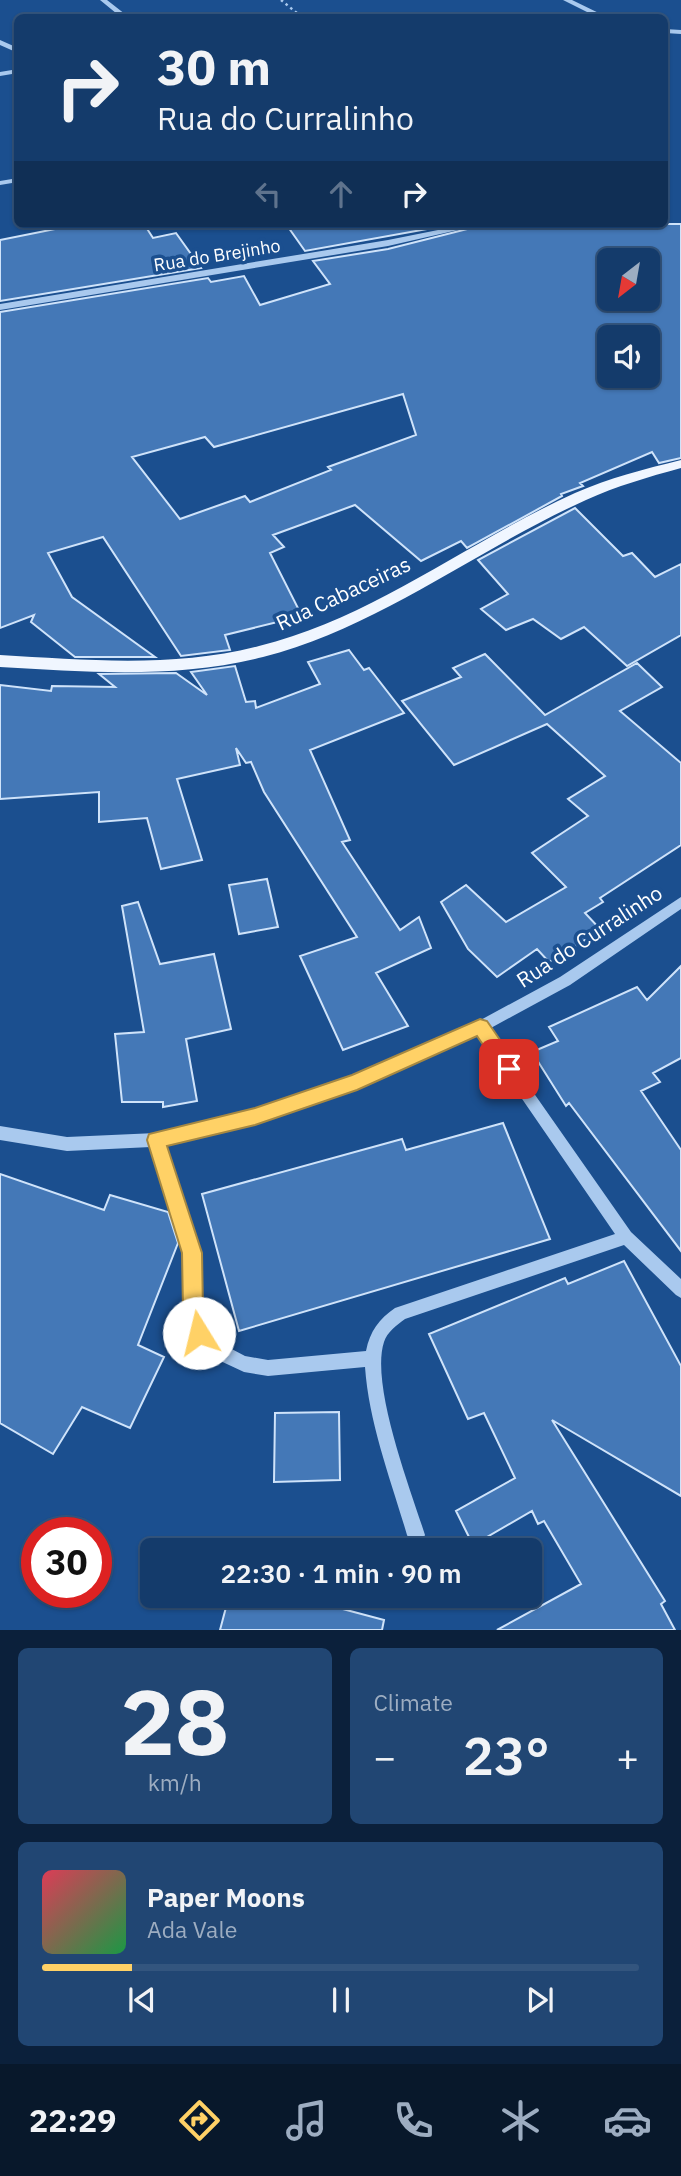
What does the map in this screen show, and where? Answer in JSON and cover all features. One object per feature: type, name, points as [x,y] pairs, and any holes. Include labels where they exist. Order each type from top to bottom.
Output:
[{"type":"main road","name":"Rua Cabaceiras","points":[[0,661],[126,668],[166,666],[264,651],[338,623],[579,496],[617,481],[681,464]]},
{"type":"street","points":[[104,0],[122,14]]},
{"type":"street","points":[[566,0],[597,14]]},
{"type":"street","name":"Rua do Brejinho","points":[[0,307],[388,243],[461,228]]},
{"type":"street","name":"Rua do Curralinho","points":[[0,1133],[67,1144],[156,1140],[255,1116],[357,1082],[480,1027],[565,981],[681,902]]},
{"type":"street","points":[[480,1027],[626,1237],[681,1290]]},
{"type":"street","points":[[156,1140],[192,1253],[193,1311],[199,1333],[220,1352],[244,1364],[268,1368],[372,1358]]},
{"type":"street","points":[[416,1535],[374,1385],[372,1358],[376,1340],[386,1324],[401,1313],[626,1237]]},
{"type":"path","points":[[281,0],[298,14]]},
{"type":"building","points":[[668,224],[681,224],[681,458],[659,463],[652,452],[580,483],[583,486],[561,494],[562,496],[467,548],[461,541],[421,561],[355,505],[273,535],[284,547],[270,553],[302,616],[225,635],[230,650],[181,656],[103,537],[48,553],[72,597],[155,657],[75,657],[31,622],[34,615],[0,628],[0,312],[208,278],[211,282],[244,276],[260,305],[330,284],[313,261],[388,249],[471,228],[668,228]],"holes":[[[403,394],[416,435],[328,467],[331,470],[250,502],[245,496],[180,519],[132,457],[205,437],[214,447]]]},
{"type":"building","points":[[60,228],[147,228],[153,238],[176,233],[201,268],[0,301],[0,240]]},
{"type":"building","points":[[289,228],[433,228],[305,251]]},
{"type":"building","points":[[575,508],[623,556],[632,553],[655,577],[681,564],[681,635],[627,666],[584,627],[561,639],[533,619],[506,630],[481,609],[508,594],[478,560]]},
{"type":"building","points":[[349,650],[364,670],[369,668],[404,713],[310,750],[350,840],[342,842],[400,930],[419,917],[431,948],[376,973],[408,1026],[343,1050],[300,956],[357,937],[264,792],[251,762],[246,763],[236,748],[240,765],[177,779],[202,860],[161,869],[147,818],[99,822],[99,792],[0,799],[0,685],[51,691],[52,686],[115,687],[99,674],[176,673],[207,695],[191,672],[235,666],[246,702],[255,701],[256,708],[320,684],[308,662]]},
{"type":"building","points":[[485,654],[545,715],[637,663],[662,687],[620,711],[681,763],[681,845],[600,898],[603,902],[585,913],[601,930],[549,962],[537,949],[497,977],[468,949],[441,902],[466,885],[506,922],[566,887],[532,853],[588,816],[568,799],[605,776],[547,724],[454,765],[402,701],[461,677],[453,668]]},
{"type":"building","points":[[267,879],[278,927],[239,934],[229,885]]},
{"type":"building","points":[[138,902],[160,964],[214,954],[231,1029],[186,1039],[197,1101],[163,1107],[163,1102],[122,1102],[115,1034],[144,1032],[122,906]]},
{"type":"building","points":[[681,966],[681,1058],[653,1073],[660,1082],[641,1091],[681,1150],[681,1251],[569,1103],[566,1106],[532,1052],[558,1041],[549,1027],[637,987],[647,1000]]},
{"type":"building","points":[[503,1123],[550,1239],[239,1331],[202,1194],[402,1139],[406,1150]]},
{"type":"building","points":[[0,1174],[104,1210],[110,1195],[168,1212],[178,1243],[138,1345],[164,1357],[130,1428],[82,1407],[53,1454],[0,1423]]},
{"type":"building","points":[[624,1261],[681,1366],[681,1496],[552,1420],[665,1601],[661,1604],[675,1630],[497,1630],[537,1608],[542,1608],[542,1605],[581,1584],[544,1521],[538,1524],[532,1511],[485,1538],[470,1538],[456,1511],[515,1478],[484,1413],[468,1419],[429,1334],[565,1278],[568,1284]]},
{"type":"building","points":[[339,1412],[340,1480],[274,1482],[275,1413]]},
{"type":"building","points":[[226,1608],[339,1608],[384,1620],[382,1630],[220,1630]]},
{"type":"route","points":[[199,1333],[193,1311],[192,1253],[185,1223],[156,1140],[255,1116],[357,1082],[480,1027],[509,1069]]}]
